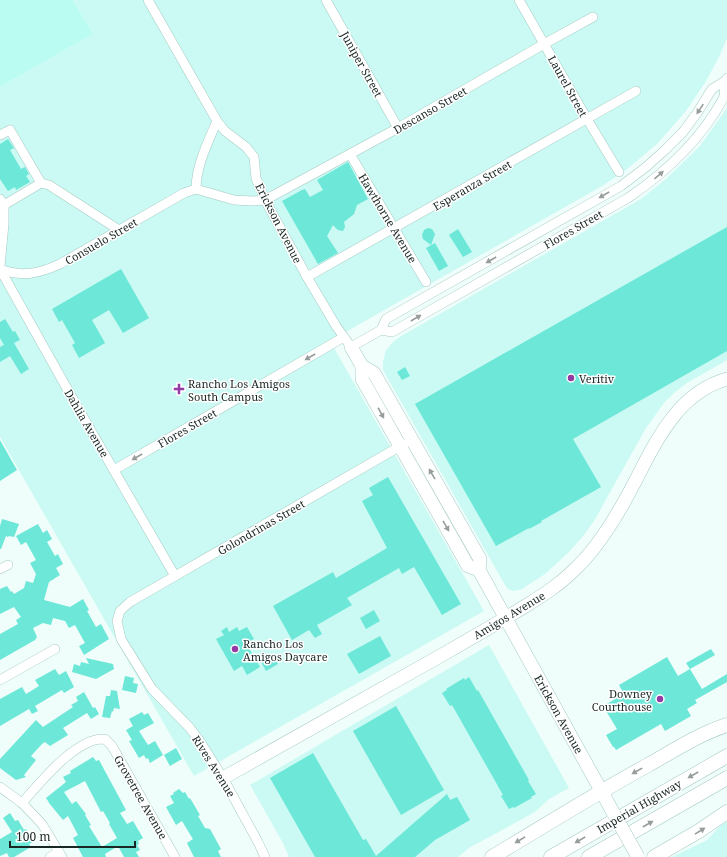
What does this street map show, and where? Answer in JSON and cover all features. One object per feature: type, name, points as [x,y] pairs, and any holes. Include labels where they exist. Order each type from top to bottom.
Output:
[{"type":"main road","points":[[492,857],[602,790],[671,752],[727,726]]},
{"type":"main road","name":"Imperial Highway","points":[[551,857],[727,756]]},
{"type":"main road","name":"Imperial Highway","points":[[589,857],[727,778]]},
{"type":"main road","points":[[654,857],[699,831],[727,812]]},
{"type":"street","name":"Erickson Avenue","points":[[148,0],[218,121],[225,131],[246,146],[254,157],[256,178],[265,200],[307,277],[362,366],[374,373],[480,559],[479,570],[638,857]]},
{"type":"street","name":"Juniper Street","points":[[326,0],[398,128]]},
{"type":"street","name":"Laurel Street","points":[[519,0],[618,172]]},
{"type":"street","name":"Descanso Street","points":[[265,200],[398,128],[593,17]]},
{"type":"street","name":"Flores Street","points":[[381,330],[386,319],[620,186],[634,176],[665,150],[683,132],[712,89],[726,79]]},
{"type":"street","name":"Flores Street","points":[[114,470],[347,342],[381,330],[392,332],[628,198],[647,185],[674,160],[706,124],[724,97],[726,79]]},
{"type":"street","name":"Esperanza Street","points":[[307,277],[636,91]]},
{"type":"street","points":[[218,121],[200,165],[196,179],[196,189],[234,200],[265,200]]},
{"type":"street","points":[[0,135],[10,130],[41,183]]},
{"type":"street","name":"Hawthorne Avenue","points":[[350,154],[426,282]]},
{"type":"street","points":[[0,266],[4,224],[2,202],[41,183],[49,185],[119,230]]},
{"type":"street","name":"Consuelo Street","points":[[0,269],[21,274],[33,274],[46,271],[184,193],[196,189]]},
{"type":"street","name":"Dahlia Avenue","points":[[0,269],[175,576]]},
{"type":"street","name":"Erickson Avenue","points":[[362,366],[362,379],[468,566],[479,570]]},
{"type":"street","name":"Amigos Avenue","points":[[223,778],[506,618],[553,588],[572,572],[603,536],[624,502],[662,432],[672,418],[688,402],[706,388],[727,379]]},
{"type":"street","name":"Golondrinas Street","points":[[117,621],[120,611],[130,602],[412,440]]},
{"type":"street","points":[[0,570],[8,565]]},
{"type":"street","name":"Rives Avenue","points":[[117,621],[121,639],[152,689],[189,727],[199,740],[223,778],[265,857]]},
{"type":"street","points":[[0,680],[55,649]]},
{"type":"street","name":"Grovetree Avenue","points":[[22,803],[60,762],[93,740],[105,739],[112,746],[175,857]]},
{"type":"street","points":[[0,787],[22,803],[42,824],[60,854],[50,857]]},
{"type":"shaded area","points":[[0,0],[73,0],[93,34],[0,87]]},
{"type":"shaded area","name":"Rancho Los Amigos South Campus","points":[[73,0],[727,0],[727,38],[719,57],[706,81],[686,111],[658,143],[625,171],[602,186],[330,341],[484,611],[194,776],[0,437],[0,87],[93,34]]},
{"type":"shaded area","points":[[727,108],[727,360],[687,383],[664,403],[646,428],[594,521],[570,551],[545,574],[522,589],[513,591],[508,589],[383,370],[383,361],[386,350],[394,341],[403,335],[641,199],[666,179],[700,146]]},
{"type":"shaded area","points":[[489,645],[569,788],[549,799],[535,812],[469,848],[458,857],[289,857],[283,843],[250,785]]},
{"type":"shaded area","points":[[727,821],[727,857],[672,857],[707,840],[721,825]]},
{"type":"building","points":[[8,139],[14,148],[10,150],[21,169],[25,167],[29,174],[26,176],[30,182],[16,190],[15,187],[8,191],[0,179],[0,144]]},
{"type":"building","points":[[348,162],[368,199],[357,205],[354,214],[344,222],[345,227],[343,231],[338,230],[333,225],[327,236],[338,253],[318,264],[282,201],[305,189],[310,197],[323,190],[317,180]]},
{"type":"building","name":"Veritiv","points":[[727,227],[727,351],[573,439],[601,487],[541,521],[542,522],[496,546],[415,404]]},
{"type":"building","points":[[428,228],[432,229],[435,234],[431,245],[423,239],[422,235],[424,230]]},
{"type":"building","points":[[458,229],[472,252],[463,257],[449,235]]},
{"type":"building","points":[[435,243],[448,266],[439,271],[426,248]]},
{"type":"building","points":[[121,269],[149,318],[123,333],[109,310],[92,320],[105,343],[79,358],[72,345],[75,343],[62,320],[59,322],[52,309]]},
{"type":"building","points":[[5,319],[20,340],[14,343],[29,369],[21,374],[10,356],[0,362],[0,347],[4,345],[0,338],[0,322]]},
{"type":"building","points":[[405,367],[410,376],[402,380],[397,372]]},
{"type":"building","points":[[0,440],[17,470],[0,481]]},
{"type":"building","points":[[388,477],[461,604],[442,615],[414,567],[402,574],[399,568],[347,598],[352,605],[317,625],[322,634],[315,638],[309,630],[292,640],[273,606],[333,572],[336,578],[387,548],[362,501],[373,495],[369,488]]},
{"type":"building","points":[[2,519],[19,524],[14,537],[6,536],[0,549],[0,526]]},
{"type":"building","points":[[38,524],[43,533],[47,530],[52,539],[47,542],[55,556],[58,554],[63,564],[56,568],[60,575],[49,582],[44,600],[70,607],[83,599],[89,610],[87,611],[96,627],[101,624],[109,639],[84,655],[79,646],[85,643],[75,625],[69,628],[65,621],[53,618],[51,625],[43,623],[33,628],[37,637],[35,640],[0,660],[0,634],[18,624],[16,620],[21,617],[14,607],[0,614],[0,589],[7,586],[14,594],[24,588],[26,581],[33,583],[36,574],[30,563],[36,560],[26,542],[21,545],[16,536]]},
{"type":"building","points":[[374,610],[380,621],[366,629],[360,618]]},
{"type":"building","name":"Rancho Los Amigos Daycare","points":[[227,627],[229,632],[237,627],[239,631],[247,627],[254,639],[246,643],[260,667],[247,675],[242,666],[234,671],[216,639],[224,635],[221,631]]},
{"type":"building","points":[[380,636],[391,656],[359,674],[347,654]]},
{"type":"building","points":[[711,649],[715,655],[690,669],[686,663]]},
{"type":"building","points":[[273,655],[278,664],[266,671],[261,662]]},
{"type":"building","name":"Downey Courthouse","points":[[667,657],[678,676],[690,669],[702,689],[727,674],[727,682],[695,700],[697,703],[687,709],[691,716],[665,731],[661,724],[616,750],[606,735],[617,729],[603,706],[624,694],[619,685]]},
{"type":"building","points":[[86,658],[113,664],[114,669],[96,679],[72,672],[74,664],[80,666],[81,662],[89,664]]},
{"type":"building","points":[[55,669],[59,675],[66,671],[74,687],[64,693],[62,690],[35,706],[38,711],[32,714],[29,709],[0,726],[0,699],[22,687],[26,694],[39,686],[35,680]]},
{"type":"building","points":[[125,676],[134,678],[133,683],[138,684],[136,693],[122,690]]},
{"type":"building","points":[[469,677],[477,691],[478,690],[536,794],[531,797],[532,798],[514,808],[509,809],[501,796],[503,795],[452,705],[450,706],[442,693],[464,678],[465,680]]},
{"type":"building","points":[[111,690],[117,691],[120,709],[114,708],[110,718],[102,717],[106,696],[110,696]]},
{"type":"building","points":[[84,692],[93,708],[95,707],[99,714],[91,719],[87,713],[63,728],[68,735],[50,746],[45,742],[42,744],[31,756],[36,760],[24,775],[26,777],[16,780],[0,768],[0,759],[36,720],[43,727],[73,707],[71,705],[78,701],[76,697]]},
{"type":"building","points":[[396,706],[444,790],[401,815],[353,731]]},
{"type":"building","points":[[142,712],[144,715],[148,713],[154,723],[139,731],[148,745],[155,741],[163,755],[150,763],[148,758],[146,759],[144,755],[139,758],[129,741],[132,740],[126,730],[133,726],[129,719]]},
{"type":"building","points":[[176,748],[182,759],[170,766],[164,755]]},
{"type":"building","points":[[313,753],[363,840],[366,839],[376,856],[447,794],[450,800],[457,797],[470,820],[435,840],[415,857],[315,857],[270,778]]},
{"type":"building","points":[[93,757],[96,761],[99,760],[126,810],[120,813],[127,824],[133,821],[143,838],[138,841],[139,844],[137,845],[140,850],[136,852],[139,857],[124,857],[118,846],[105,854],[106,857],[83,857],[73,838],[78,835],[68,816],[63,820],[46,798],[66,782],[63,777]],"holes":[[[85,781],[101,812],[103,811],[117,838],[102,847],[89,826],[91,825],[85,815],[86,814],[76,801],[72,804],[64,792]]]},
{"type":"building","points":[[179,789],[183,793],[185,792],[189,799],[190,798],[200,815],[198,816],[205,828],[210,829],[221,849],[218,851],[221,857],[194,857],[187,843],[193,839],[182,821],[176,825],[166,807],[174,803],[170,796]]},
{"type":"building","points":[[10,813],[15,821],[18,820],[24,830],[26,829],[33,842],[29,844],[31,847],[14,857],[9,857],[7,853],[0,856],[0,839],[12,832],[3,818]]},
{"type":"place","name":"Veritiv","points":[[571,378]]},
{"type":"place","name":"Rancho Los Amigos South Campus","points":[[179,389]]},
{"type":"place","name":"Rancho Los Amigos Daycare","points":[[235,649]]},
{"type":"place","name":"Downey Courthouse","points":[[660,699]]}]
